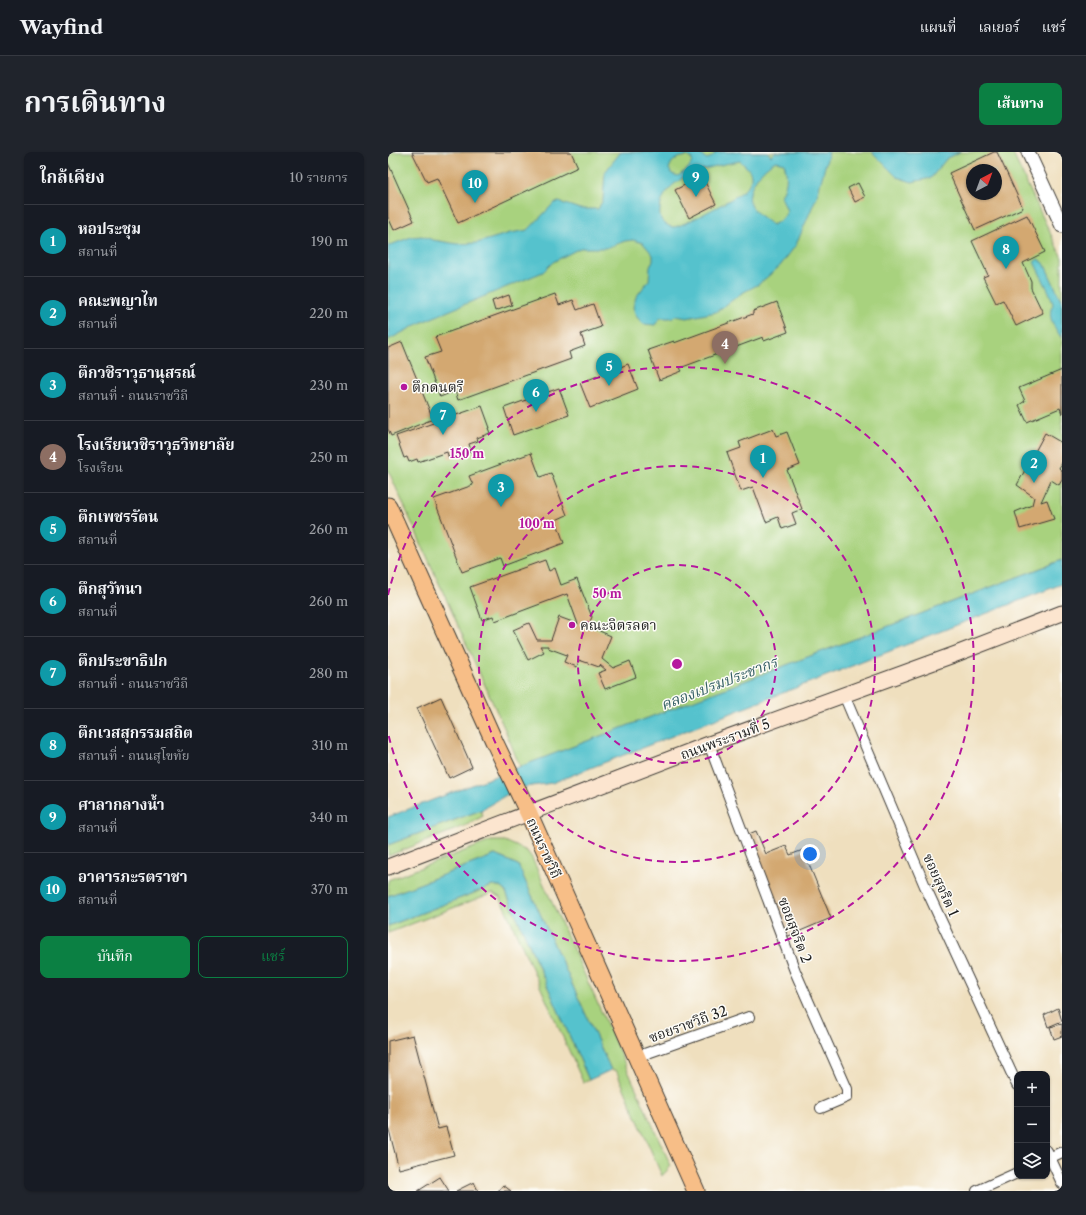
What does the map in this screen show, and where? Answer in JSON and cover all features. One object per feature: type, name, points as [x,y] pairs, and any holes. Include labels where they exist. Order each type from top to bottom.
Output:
[{"type":"main road","name":"ถนนราชวิถี","points":[[388,506],[529,814],[696,1191]]},
{"type":"main road","name":"ถนนพระรามที่ 5","points":[[388,867],[709,744],[1062,614]]},
{"type":"street","points":[[1028,152],[1062,226]]},
{"type":"street","name":"ซอยสุจริต 1","points":[[844,695],[926,886],[1014,1078]]},
{"type":"street","name":"ซอยสุจริต 2","points":[[709,744],[795,971],[846,1089],[847,1097],[821,1108]]},
{"type":"street","name":"ซอยราชวิถี 32","points":[[636,1057],[749,1017]]},
{"type":"street","points":[[1050,1155],[1062,1152]]},
{"type":"street","points":[[1050,1160],[1062,1183]]},
{"type":"street","points":[[977,1191],[1014,1174]]},
{"type":"green space","points":[[388,152],[1012,152],[1062,258],[1062,560],[520,767],[506,732],[388,470]]},
{"type":"green space","points":[[481,810],[483,816],[467,825],[388,856],[388,845]]},
{"type":"green space","points":[[491,841],[505,841],[527,851],[532,858],[671,1166],[662,1176],[616,1070],[611,1070],[518,865],[495,855],[388,896],[388,880]]},
{"type":"green space","points":[[492,886],[499,886],[505,890],[589,1080],[583,1082],[500,897],[492,893],[388,933],[388,926]]},
{"type":"water","points":[[697,152],[707,159],[712,157],[716,152],[767,152],[771,156],[775,152],[829,152],[817,196],[796,245],[780,266],[759,284],[742,293],[716,312],[687,318],[676,316],[670,318],[660,318],[655,325],[643,324],[636,316],[633,307],[636,297],[649,280],[653,255],[643,243],[633,240],[625,241],[606,248],[580,248],[553,262],[543,272],[422,322],[388,340],[388,246],[411,237],[422,236],[433,240],[457,244],[477,243],[510,233],[528,230],[554,203],[559,202],[580,209],[598,209],[603,200],[605,172],[620,153]],"holes":[[[687,156],[692,159],[692,162],[686,171],[678,176],[672,174],[669,169],[673,161]],[[740,161],[749,170],[751,178],[744,191],[695,219],[678,226],[668,226],[663,222],[660,216],[661,204],[665,194],[673,185],[693,173]],[[776,161],[784,163],[786,184],[781,196],[787,211],[781,220],[772,225],[755,211],[751,205],[750,199],[750,192],[756,179]]]},
{"type":"water","points":[[872,152],[960,152],[947,158],[931,178],[912,182],[897,177]]},
{"type":"water","points":[[1038,259],[1044,263],[1062,302],[1062,339],[1052,322],[1050,314],[1053,304],[1049,292],[1034,262]]},
{"type":"water","points":[[1062,560],[1062,584],[552,783],[518,788],[481,810],[388,845],[388,817]]},
{"type":"water","points":[[495,855],[518,865],[611,1070],[589,1080],[505,890],[499,886],[492,886],[388,926],[388,896]]},
{"type":"building","points":[[412,152],[571,152],[578,167],[458,223],[437,178],[427,182]]},
{"type":"building","points":[[997,152],[1023,208],[975,230],[949,173],[966,165],[966,200],[1002,200],[1002,164],[968,164]]},
{"type":"building","points":[[388,163],[414,221],[394,230],[388,217]]},
{"type":"building","points":[[702,176],[716,204],[689,218],[675,190]]},
{"type":"building","points":[[858,183],[865,197],[855,202],[848,188]]},
{"type":"building","points":[[1027,215],[1045,252],[1023,263],[1031,281],[1031,288],[1043,313],[1016,326],[1003,300],[996,303],[983,277],[988,275],[972,241]]},
{"type":"building","points":[[555,294],[559,305],[573,300],[577,310],[593,304],[601,327],[581,334],[585,346],[569,352],[571,359],[458,400],[455,391],[440,397],[425,357],[441,352],[435,337]]},
{"type":"building","points":[[509,295],[512,305],[495,311],[492,301]]},
{"type":"building","points":[[777,302],[788,332],[764,341],[763,337],[680,368],[682,371],[659,380],[648,350],[674,341],[674,343],[753,314],[753,311]]},
{"type":"building","name":"ตึกดนตรี","points":[[402,342],[433,419],[391,436],[388,429],[388,348]]},
{"type":"building","points":[[628,364],[638,389],[590,408],[580,383]]},
{"type":"building","points":[[1062,370],[1062,414],[1060,408],[1027,422],[1019,405],[1025,401],[1019,388]]},
{"type":"building","points":[[559,388],[569,415],[513,435],[504,408]]},
{"type":"building","points":[[482,406],[490,428],[488,428],[490,433],[477,438],[478,441],[469,444],[471,451],[449,459],[447,452],[418,462],[417,459],[409,462],[407,457],[404,458],[396,436]]},
{"type":"building","points":[[773,429],[776,436],[787,432],[800,465],[787,470],[802,509],[792,513],[796,524],[782,529],[778,517],[766,522],[753,487],[741,491],[727,453],[741,448],[739,442]]},
{"type":"building","points":[[1045,433],[1062,443],[1062,463],[1059,468],[1062,471],[1062,480],[1059,485],[1051,480],[1041,502],[1047,500],[1054,519],[1020,529],[1015,512],[1032,505],[1034,497],[1017,485]]},
{"type":"building","points":[[531,453],[540,477],[551,473],[567,515],[556,520],[564,543],[503,566],[500,558],[462,572],[434,499],[473,485],[469,476]]},
{"type":"building","name":"คณะจิตรลดา","points":[[545,560],[549,571],[555,568],[561,585],[577,579],[592,617],[588,626],[611,636],[602,659],[613,668],[630,661],[636,677],[605,689],[598,673],[606,670],[600,665],[599,667],[579,660],[577,667],[564,662],[567,655],[548,648],[548,646],[540,646],[544,652],[528,660],[513,630],[529,623],[537,640],[551,640],[559,617],[578,624],[567,594],[495,621],[493,616],[482,620],[470,587]]},
{"type":"building","points":[[441,697],[472,767],[449,778],[417,708]]},
{"type":"building","points":[[756,831],[766,854],[786,846],[790,855],[803,850],[831,918],[786,937],[744,836]]},
{"type":"building","points":[[1058,1008],[1062,1021],[1048,1027],[1044,1015]]},
{"type":"building","points":[[1062,1024],[1062,1036],[1054,1039],[1050,1027]]},
{"type":"building","points":[[413,1035],[438,1129],[446,1127],[454,1155],[399,1169],[388,1126],[388,1041]]},
{"type":"building","points":[[440,1177],[449,1191],[418,1191]]},
{"type":"building","points":[[474,1182],[478,1191],[456,1191]]},
{"type":"building","points":[[503,1185],[511,1191],[498,1191]]},
{"type":"place","name":"ศาลากลางน้ำ","points":[[696,197]]},
{"type":"place","name":"อาคารภะรตราชา","points":[[475,203]]},
{"type":"place","name":"ตึกเวสสุกรรมสถิต","points":[[1006,269]]},
{"type":"place","name":"โรงเรียนวชิราวุธวิทยาลัย","points":[[725,364]]},
{"type":"place","name":"ตึกเพชรรัตน","points":[[609,386]]},
{"type":"place","name":"ตึกดนตรี","points":[[404,387]]},
{"type":"place","name":"ตึกสุวัทนา","points":[[536,412]]},
{"type":"place","name":"ตึกประขาธิปก","points":[[443,435]]},
{"type":"place","name":"หอประชุม","points":[[763,478]]},
{"type":"place","name":"คณะพญาไท","points":[[1034,483]]},
{"type":"place","name":"ตึกวชิราวุธานุสรณ์","points":[[501,507]]},
{"type":"place","name":"คณะจิตรลดา","points":[[572,625]]},
{"type":"water label","name":"คลองเปรมประชากร","points":[[719,683]]}]
